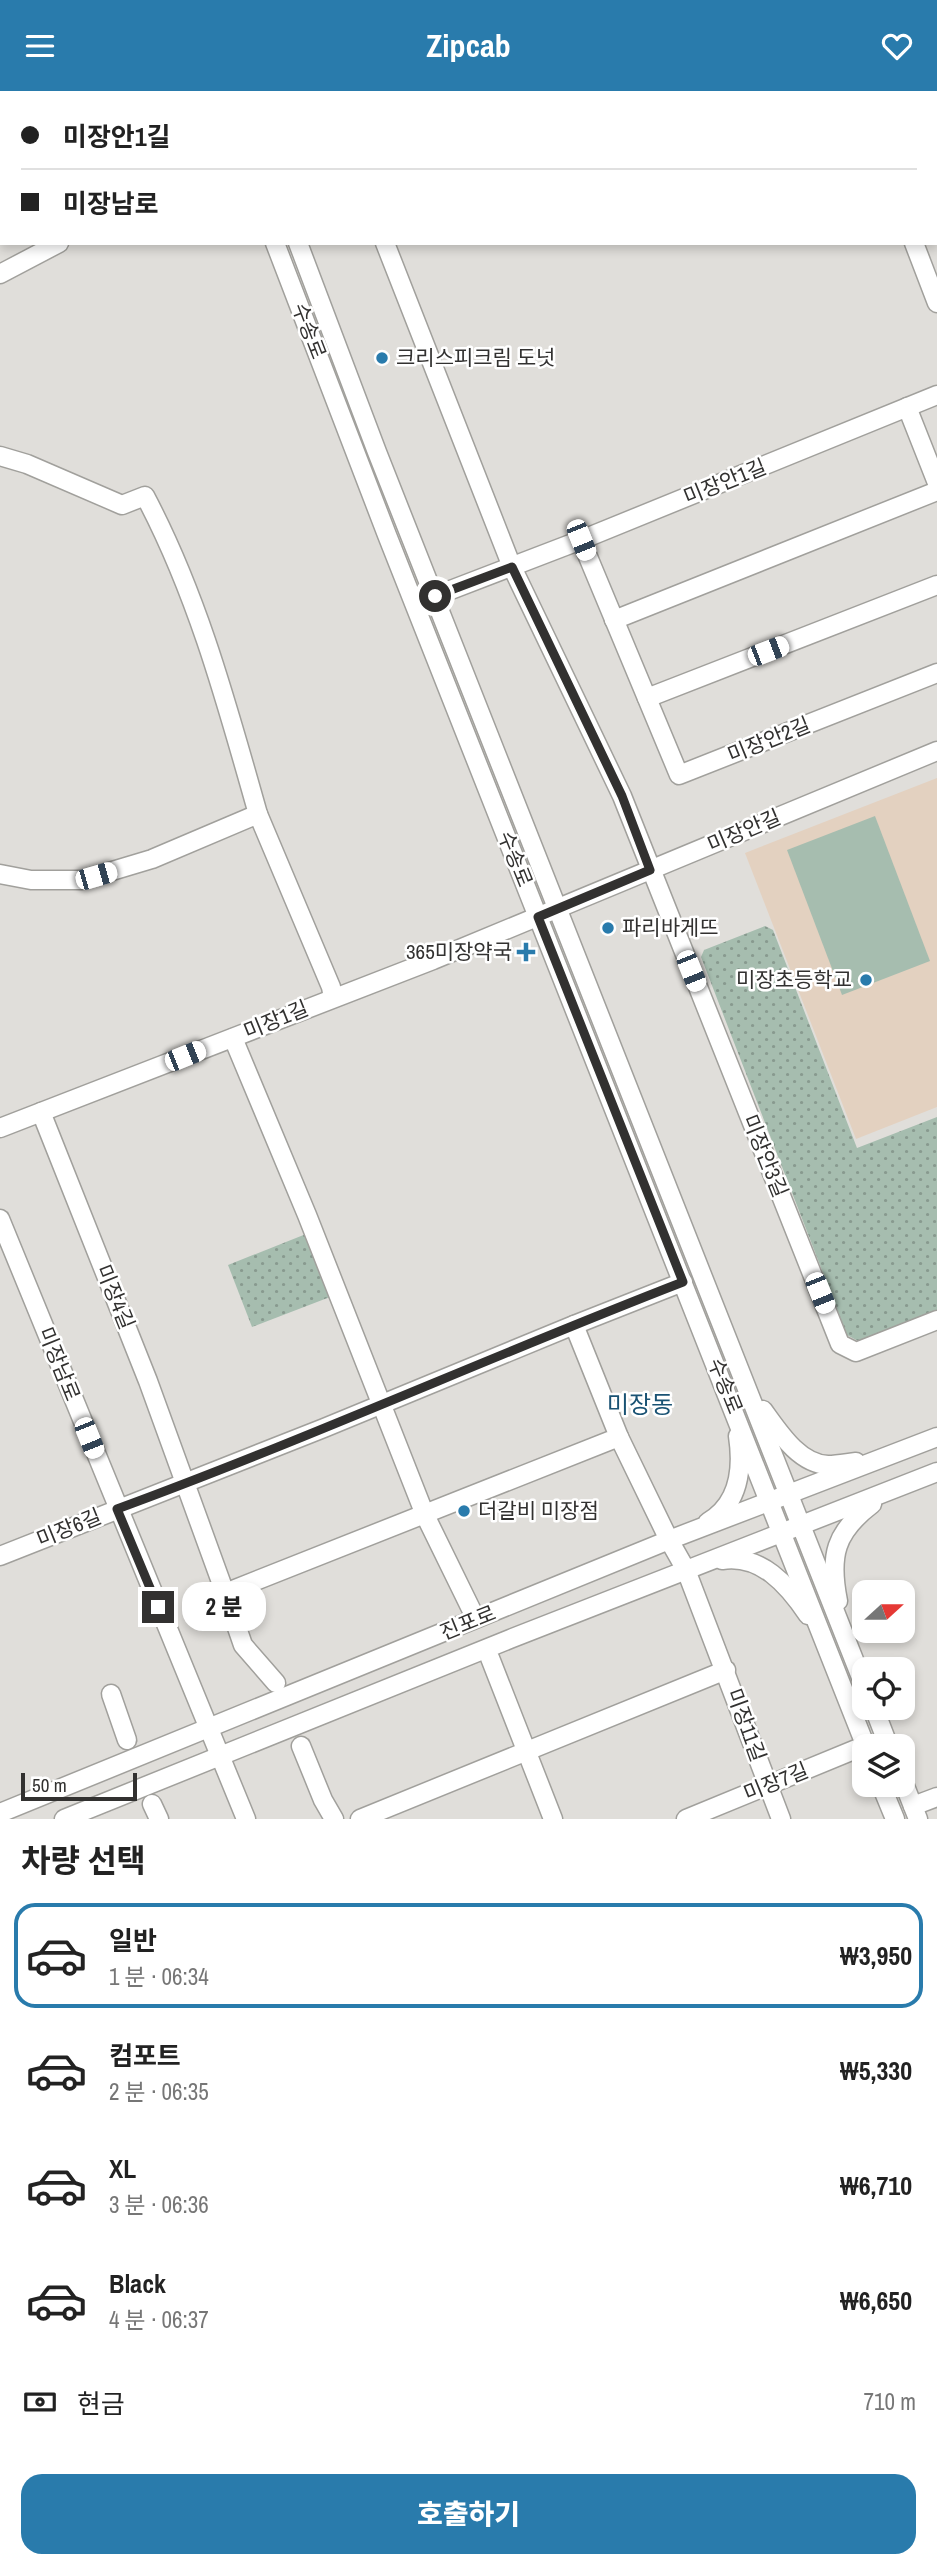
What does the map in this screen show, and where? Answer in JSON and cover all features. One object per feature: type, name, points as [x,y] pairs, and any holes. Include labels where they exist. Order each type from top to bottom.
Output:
[{"type":"street","points":[[0,274],[55,245]]},
{"type":"street","name":"수송로","points":[[276,245],[387,535],[550,912],[749,1391],[852,1655]]},
{"type":"street","name":"수송로","points":[[299,245],[435,596],[683,1282],[861,1734]]},
{"type":"street","points":[[386,245],[512,567],[622,796],[650,870]]},
{"type":"street","points":[[915,245],[937,303]]},
{"type":"street","name":"미장안1길","points":[[435,596],[581,540],[937,395]]},
{"type":"street","points":[[907,407],[937,483]]},
{"type":"street","points":[[0,456],[27,464],[122,505],[145,496],[168,543],[216,667],[258,814],[331,987],[333,998]]},
{"type":"street","points":[[614,620],[937,491]]},
{"type":"street","name":"미장안2길","points":[[581,540],[679,775],[937,673]]},
{"type":"street","points":[[647,698],[937,586]]},
{"type":"street","name":"미장안길","points":[[550,912],[937,751]]},
{"type":"street","points":[[0,874],[30,880],[82,880],[152,859],[258,814]]},
{"type":"street","name":"미장안3길","points":[[650,870],[840,1345],[856,1352],[937,1321]]},
{"type":"street","name":"미장1길","points":[[0,1128],[550,912]]},
{"type":"street","points":[[233,1038],[279,1146],[425,1515],[472,1611]]},
{"type":"street","name":"미장4길","points":[[41,1112],[148,1381],[243,1644],[276,1683]]},
{"type":"street","name":"미장남로","points":[[0,1219],[246,1819]]},
{"type":"street","name":"미장6길","points":[[0,1556],[683,1282]]},
{"type":"street","name":"미장11길","points":[[574,1325],[619,1437],[669,1541],[694,1567],[726,1670],[781,1819]]},
{"type":"street","points":[[749,1391],[780,1434],[804,1457],[826,1465],[856,1462],[903,1451]]},
{"type":"street","points":[[690,1533],[714,1519],[735,1490],[741,1474],[734,1409]]},
{"type":"street","points":[[225,1593],[619,1437]]},
{"type":"street","name":"진포로","points":[[0,1813],[669,1541],[937,1437]]},
{"type":"street","name":"진포로","points":[[64,1819],[937,1472]]},
{"type":"street","points":[[852,1655],[837,1598],[833,1563],[839,1538],[852,1518],[872,1503],[910,1482]]},
{"type":"street","points":[[694,1567],[732,1559],[754,1562],[773,1573],[798,1600],[827,1645]]},
{"type":"street","points":[[489,1658],[553,1819]]},
{"type":"street","points":[[360,1819],[726,1670]]},
{"type":"street","points":[[111,1694],[127,1739]]},
{"type":"street","points":[[301,1746],[323,1800],[334,1819]]},
{"type":"street","name":"미장7길","points":[[686,1819],[852,1752]]},
{"type":"street","points":[[886,1797],[895,1819]]},
{"type":"street","points":[[916,1813],[937,1797]]},
{"type":"shaded area","name":"미장초등학교","points":[[937,778],[937,1107],[856,1139],[745,853]]},
{"type":"green space","points":[[875,816],[930,961],[842,995],[787,850]]},
{"type":"green space","points":[[765,926],[773,930],[857,1148],[937,1117],[937,1310],[858,1341],[847,1335],[701,957],[704,950]]},
{"type":"green space","points":[[306,1234],[330,1297],[252,1327],[228,1265]]},
{"type":"place","name":"크리스피크림 도넛","points":[[382,358]]},
{"type":"place","name":"파리바게뜨","points":[[608,928]]},
{"type":"place","name":"365미장약국","points":[[526,952]]},
{"type":"place","name":"미장초등학교","points":[[866,980]]},
{"type":"place","name":"더갈비 미장점","points":[[464,1511]]},
{"type":"district","name":"미장동","points":[[640,1405]]},
{"type":"route","points":[[158,1607],[117,1509],[185,1484],[683,1282],[538,917],[650,870],[622,796],[512,567],[435,596]]}]
